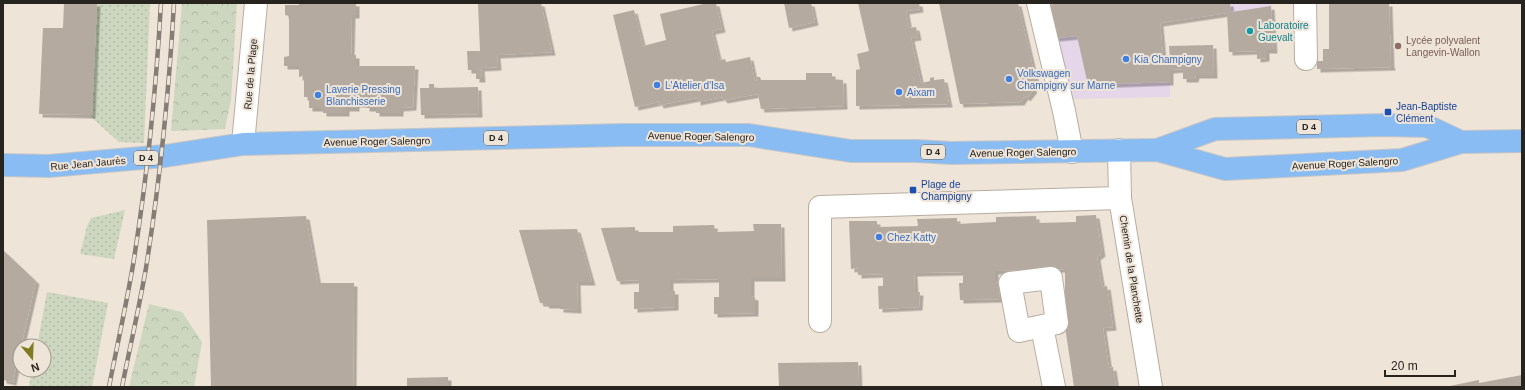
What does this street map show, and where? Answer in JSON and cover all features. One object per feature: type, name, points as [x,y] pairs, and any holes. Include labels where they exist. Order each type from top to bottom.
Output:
[{"type":"main road","name":"Avenue Roger Salengro","points":[[1156,150],[1215,129],[1385,125],[1427,126],[1461,142]]},
{"type":"main road","name":"Avenue Roger Salengro","points":[[243,144],[624,135],[749,135],[851,151],[916,151],[951,153],[1156,150],[1225,169],[1353,164],[1402,160],[1461,142],[1522,141]]},
{"type":"main road","name":"Rue Jean Jaurès","points":[[3,165],[49,166],[166,156],[243,144]]},
{"type":"street","name":"Rue de la Plage","points":[[243,144],[256,3]]},
{"type":"street","points":[[1038,3],[1064,111],[1072,152]]},
{"type":"street","points":[[1305,3],[1306,59]]},
{"type":"street","name":"Chemin de la Planchette","points":[[1119,150],[1120,198],[1151,387]]},
{"type":"street","points":[[820,321],[820,207],[1120,198]]},
{"type":"street","points":[[1042,327],[1054,387]]},
{"type":"shaded area","points":[[1048,3],[1271,3],[1271,7],[1160,23],[1163,57],[1170,57],[1170,97],[1071,99]]},
{"type":"green space","points":[[96,3],[150,3],[144,143],[119,142],[91,117]]},
{"type":"green space","points":[[182,3],[237,3],[231,100],[225,129],[171,131]]},
{"type":"green space","points":[[125,210],[114,259],[80,254],[87,226],[91,218]]},
{"type":"green space","points":[[47,292],[108,303],[92,387],[29,387],[31,378],[52,378],[52,338],[38,338]]},
{"type":"green space","points":[[149,304],[182,312],[202,342],[194,387],[129,387]]},
{"type":"building","points":[[64,3],[97,3],[92,115],[39,114],[43,28],[63,28]]},
{"type":"building","points":[[299,3],[356,3],[356,15],[352,15],[351,55],[356,55],[356,66],[415,66],[413,107],[400,108],[400,113],[376,113],[376,108],[366,108],[366,104],[356,104],[356,108],[346,108],[346,113],[323,113],[323,108],[309,108],[309,97],[304,97],[304,76],[299,77],[299,66],[284,66],[284,57],[289,56],[289,16],[285,15],[285,5],[299,5]]},
{"type":"building","points":[[478,3],[541,3],[552,52],[497,55],[498,67],[481,68],[482,79],[476,79],[476,70],[468,70],[467,51],[480,51]]},
{"type":"building","points":[[708,3],[716,3],[722,29],[712,31],[719,60],[725,59],[726,62],[750,57],[755,81],[757,80],[756,77],[760,77],[761,80],[806,80],[806,73],[832,73],[832,79],[843,80],[844,106],[761,109],[758,94],[724,100],[722,97],[697,102],[697,98],[660,105],[659,102],[635,107],[613,15],[634,10],[643,46],[666,40],[660,14]]},
{"type":"building","points":[[784,3],[811,3],[815,22],[789,28]]},
{"type":"building","points":[[858,3],[919,3],[920,9],[906,11],[909,28],[916,27],[918,37],[911,38],[921,83],[930,81],[930,78],[934,77],[934,80],[944,79],[949,104],[856,106],[856,70],[860,69],[857,54],[869,51]]},
{"type":"building","points":[[939,3],[1018,3],[1036,81],[1032,87],[1034,89],[1027,98],[1025,96],[1021,102],[960,104]]},
{"type":"building","points":[[1060,3],[1230,3],[1231,12],[1271,6],[1274,50],[1266,50],[1266,58],[1257,59],[1257,51],[1229,52],[1227,13],[1160,23],[1163,57],[1170,58],[1169,46],[1213,45],[1214,75],[1196,75],[1195,79],[1183,79],[1183,69],[1170,70],[1170,82],[1088,85],[1077,36],[1056,38],[1048,5]]},
{"type":"building","points":[[1329,3],[1389,3],[1392,67],[1317,69],[1317,61],[1323,61],[1323,49],[1329,49]]},
{"type":"building","points":[[429,84],[434,84],[434,88],[478,87],[479,114],[421,115],[420,88],[429,88]]},
{"type":"building","points":[[1096,215],[1102,253],[1097,257],[1102,287],[1107,286],[1113,327],[1103,328],[1109,368],[1113,367],[1116,387],[1074,387],[1060,293],[1065,292],[1065,269],[995,271],[995,282],[999,283],[1000,299],[960,300],[959,283],[963,283],[963,272],[914,273],[915,292],[920,292],[919,307],[879,309],[878,286],[883,286],[883,274],[858,275],[858,268],[851,269],[849,221],[877,221],[877,227],[918,226],[917,219],[957,218],[957,224],[996,222],[996,217],[1036,216],[1037,223],[1076,222],[1076,216]]},
{"type":"building","points":[[306,216],[318,283],[354,283],[353,387],[211,387],[207,220]]},
{"type":"building","points":[[753,224],[781,224],[782,278],[751,278],[751,296],[755,297],[755,313],[714,314],[714,297],[719,297],[719,279],[670,280],[670,291],[675,291],[675,307],[634,309],[634,292],[639,292],[639,280],[617,281],[601,228],[635,227],[635,232],[673,232],[673,226],[714,225],[715,232],[754,231]]},
{"type":"building","points":[[577,229],[592,282],[577,282],[578,310],[560,309],[560,305],[546,305],[545,303],[540,303],[519,230]]},
{"type":"building","points":[[3,250],[36,281],[23,338],[12,338],[13,382],[3,380]]},
{"type":"building","points":[[858,362],[859,387],[779,387],[778,363]]},
{"type":"building","points":[[1522,375],[1522,387],[1445,387],[1479,380],[1479,383]]},
{"type":"building","points":[[448,377],[448,387],[407,387],[407,378]]},
{"type":"railway","points":[[109,387],[130,280],[143,200],[154,102],[161,3]]},
{"type":"railway","points":[[122,387],[143,283],[156,202],[167,103],[174,3]]},
{"type":"place","name":"Laboratoire Guevalt","points":[[1250,31]]},
{"type":"place","name":"Lycée polyvalent Langevin-Wallon","points":[[1398,46]]},
{"type":"place","name":"Kia Champigny","points":[[1126,59]]},
{"type":"place","name":"Volkswagen Champigny sur Marne","points":[[1009,79]]},
{"type":"place","name":"L'Atelier d'Isa","points":[[657,85]]},
{"type":"place","name":"Aixam","points":[[899,92]]},
{"type":"place","name":"Laverie Pressing Blanchisserie","points":[[318,95]]},
{"type":"place","name":"Jean-Baptiste Clément","points":[[1388,112]]},
{"type":"place","name":"Plage de Champigny","points":[[913,190]]},
{"type":"place","name":"Chez Katty","points":[[879,237]]}]
